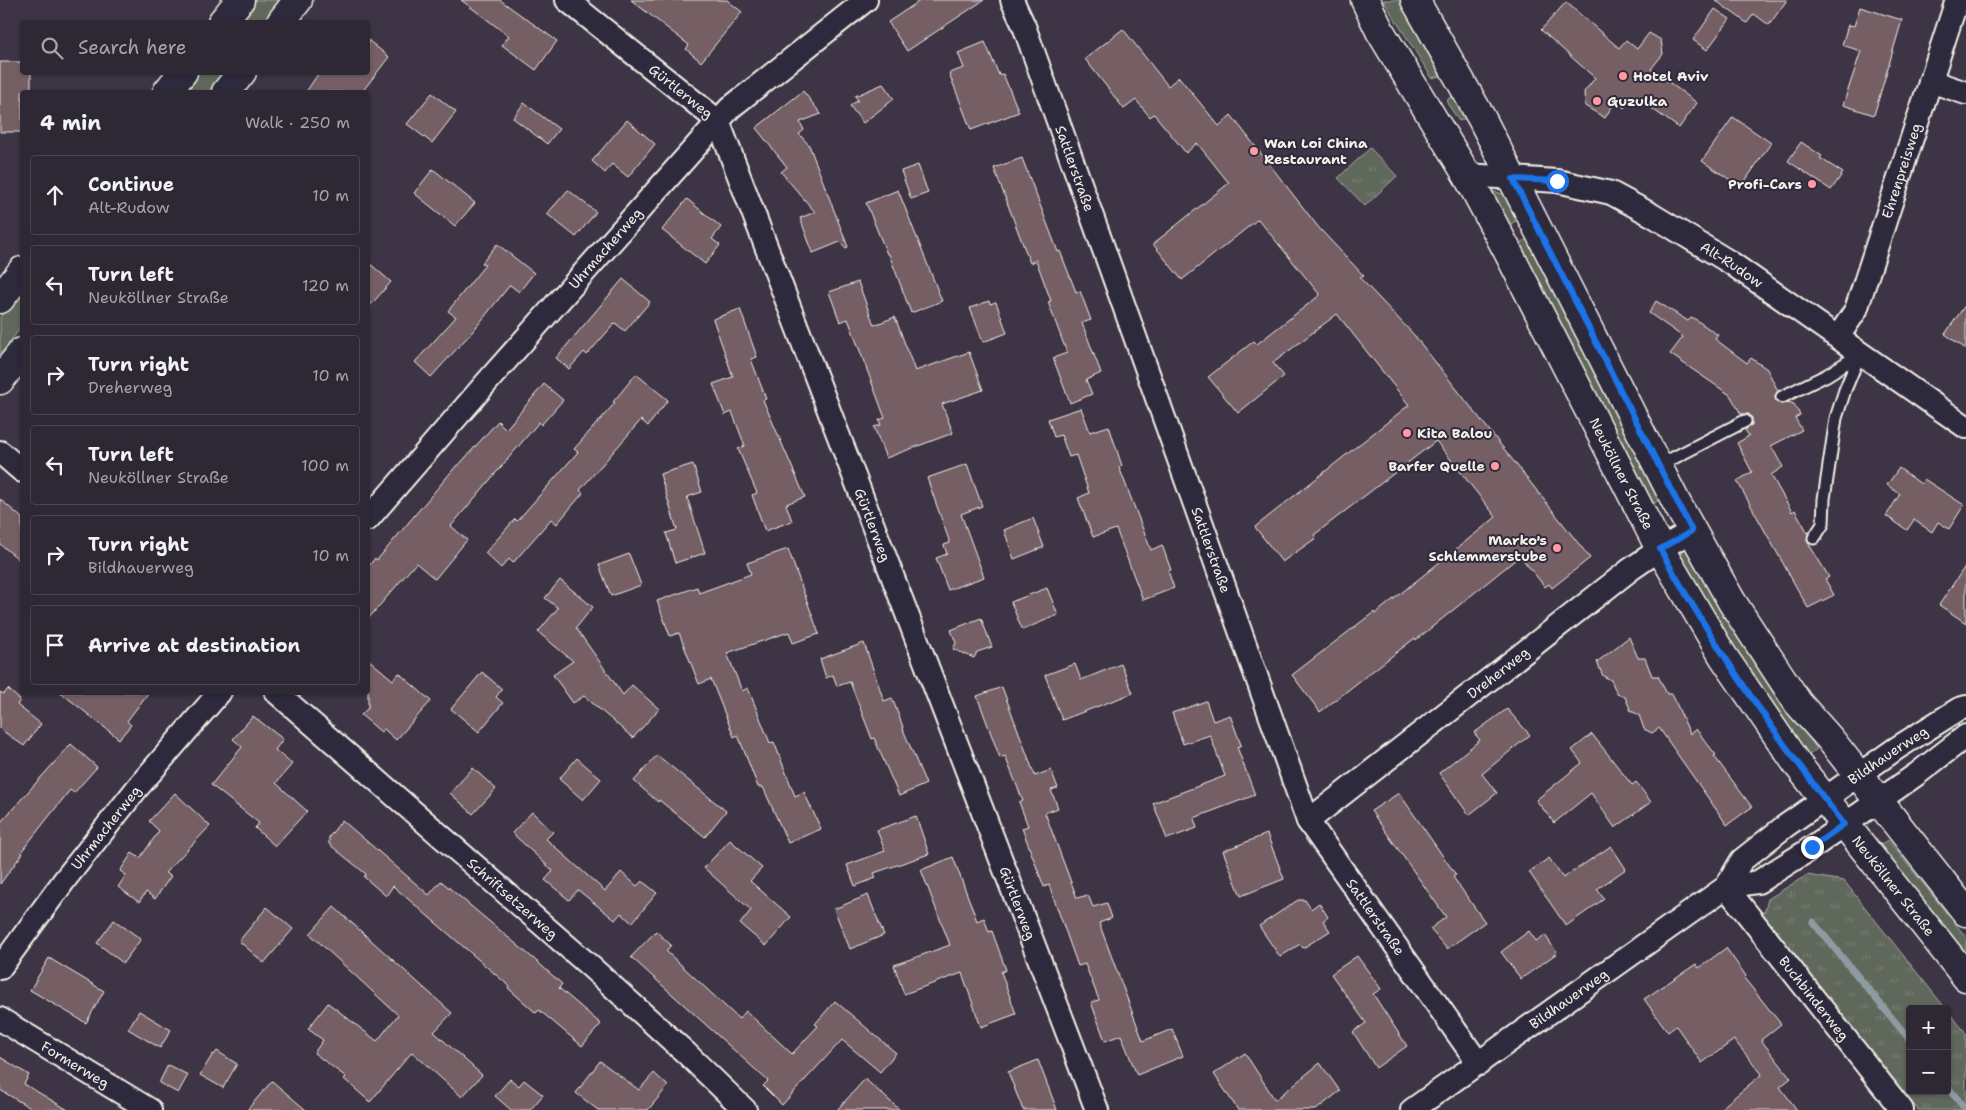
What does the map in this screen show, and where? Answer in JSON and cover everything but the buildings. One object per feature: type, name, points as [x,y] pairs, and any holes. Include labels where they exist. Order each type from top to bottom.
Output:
[{"type":"main road","points":[[224,20],[240,0]]},
{"type":"main road","points":[[283,20],[298,0]]},
{"type":"main road","name":"Neuköllner Straße","points":[[1365,0],[1380,31],[1467,175],[1504,242],[1660,549],[1744,688],[1797,764],[1966,977]]},
{"type":"main road","points":[[1415,0],[1513,179],[1658,466],[1732,602],[1798,703],[1858,775],[1966,912]]},
{"type":"main road","points":[[1419,94],[1457,74]]},
{"type":"main road","points":[[169,90],[181,75]]},
{"type":"main road","points":[[228,90],[240,75]]},
{"type":"main road","points":[[0,299],[20,274]]},
{"type":"main road","points":[[0,380],[20,355]]},
{"type":"street","name":"Gürtlerweg","points":[[567,0],[718,121],[1097,1110]]},
{"type":"street","name":"Uhrmacherweg","points":[[370,517],[730,108],[866,0]]},
{"type":"street","name":"Sattlerstraße","points":[[1012,0],[1024,26],[1070,152],[1308,820],[1479,1064]]},
{"type":"street","name":"Ehrenpreisweg","points":[[1838,337],[1856,310],[1956,0]]},
{"type":"street","points":[[1930,81],[1966,93]]},
{"type":"street","name":"Alt-Rudow","points":[[1467,175],[1557,181],[1610,193],[1652,215],[1730,263],[1966,428]]},
{"type":"street","points":[[0,452],[20,469]]},
{"type":"street","name":"Dreherweg","points":[[1308,820],[1631,569],[1660,549],[1692,531]]},
{"type":"street","name":"Uhrmacherweg","points":[[0,968],[66,878],[138,787],[217,695]]},
{"type":"street","name":"Schriftsetzerweg","points":[[279,695],[686,1052],[744,1110]]},
{"type":"street","name":"Bildhauerweg","points":[[1412,1110],[1726,887],[1742,860],[1824,799],[1896,748],[1959,708],[1966,707]]},
{"type":"street","name":"Bildhauerweg","points":[[1726,887],[1758,882],[1917,774],[1966,736]]},
{"type":"street","name":"Buchbinderweg","points":[[1726,887],[1902,1110]]},
{"type":"street","name":"Formerweg","points":[[0,1019],[150,1110]]},
{"type":"lane","points":[[1782,397],[1827,375],[1860,354]]},
{"type":"lane","points":[[1814,538],[1823,524],[1824,499],[1836,418],[1860,354]]},
{"type":"lane","points":[[1658,466],[1745,420]]},
{"type":"green space","points":[[251,0],[281,0],[265,20],[236,20]]},
{"type":"green space","points":[[1383,0],[1403,0],[1443,75],[1432,78]]},
{"type":"green space","points":[[192,75],[221,75],[210,90],[180,90]]},
{"type":"green space","points":[[1454,95],[1468,117],[1459,121],[1447,103],[1448,99]]},
{"type":"green space","points":[[1370,148],[1397,176],[1365,206],[1338,178]]},
{"type":"green space","points":[[1490,192],[1507,195],[1521,218],[1507,226]]},
{"type":"green space","points":[[1529,238],[1661,498],[1651,506],[1518,244]]},
{"type":"green space","points":[[20,291],[20,329],[0,355],[0,317]]},
{"type":"green space","points":[[1682,548],[1686,548],[1774,688],[1817,749],[1806,757],[1763,695],[1677,553]]},
{"type":"green space","points":[[1888,840],[1966,937],[1966,957],[1878,847]]},
{"type":"green space","points":[[1807,875],[1844,881],[1943,1005],[1906,1005],[1906,1095],[1951,1095],[1951,1015],[1966,1033],[1966,1110],[1918,1110],[1761,914],[1765,911],[1768,899]]},
{"type":"waterway","points":[[1813,922],[1906,1035]]},
{"type":"waterway","points":[[1951,1091],[1966,1110]]},
{"type":"place","name":"Hotel Aviv","points":[[1623,76]]},
{"type":"place","name":"Guzulka","points":[[1597,101]]},
{"type":"place","name":"Wan Loi China Restaurant","points":[[1254,151]]},
{"type":"place","name":"Profi-Cars","points":[[1812,184]]},
{"type":"place","name":"Kita Balou","points":[[1407,433]]},
{"type":"place","name":"Barfer Quelle","points":[[1495,466]]},
{"type":"place","name":"Marko's Schlemmerstube","points":[[1557,548]]},
{"type":"route","points":[[1557,181],[1513,179],[1692,531],[1660,549],[1744,688],[1797,764],[1844,824],[1812,847]]}]
